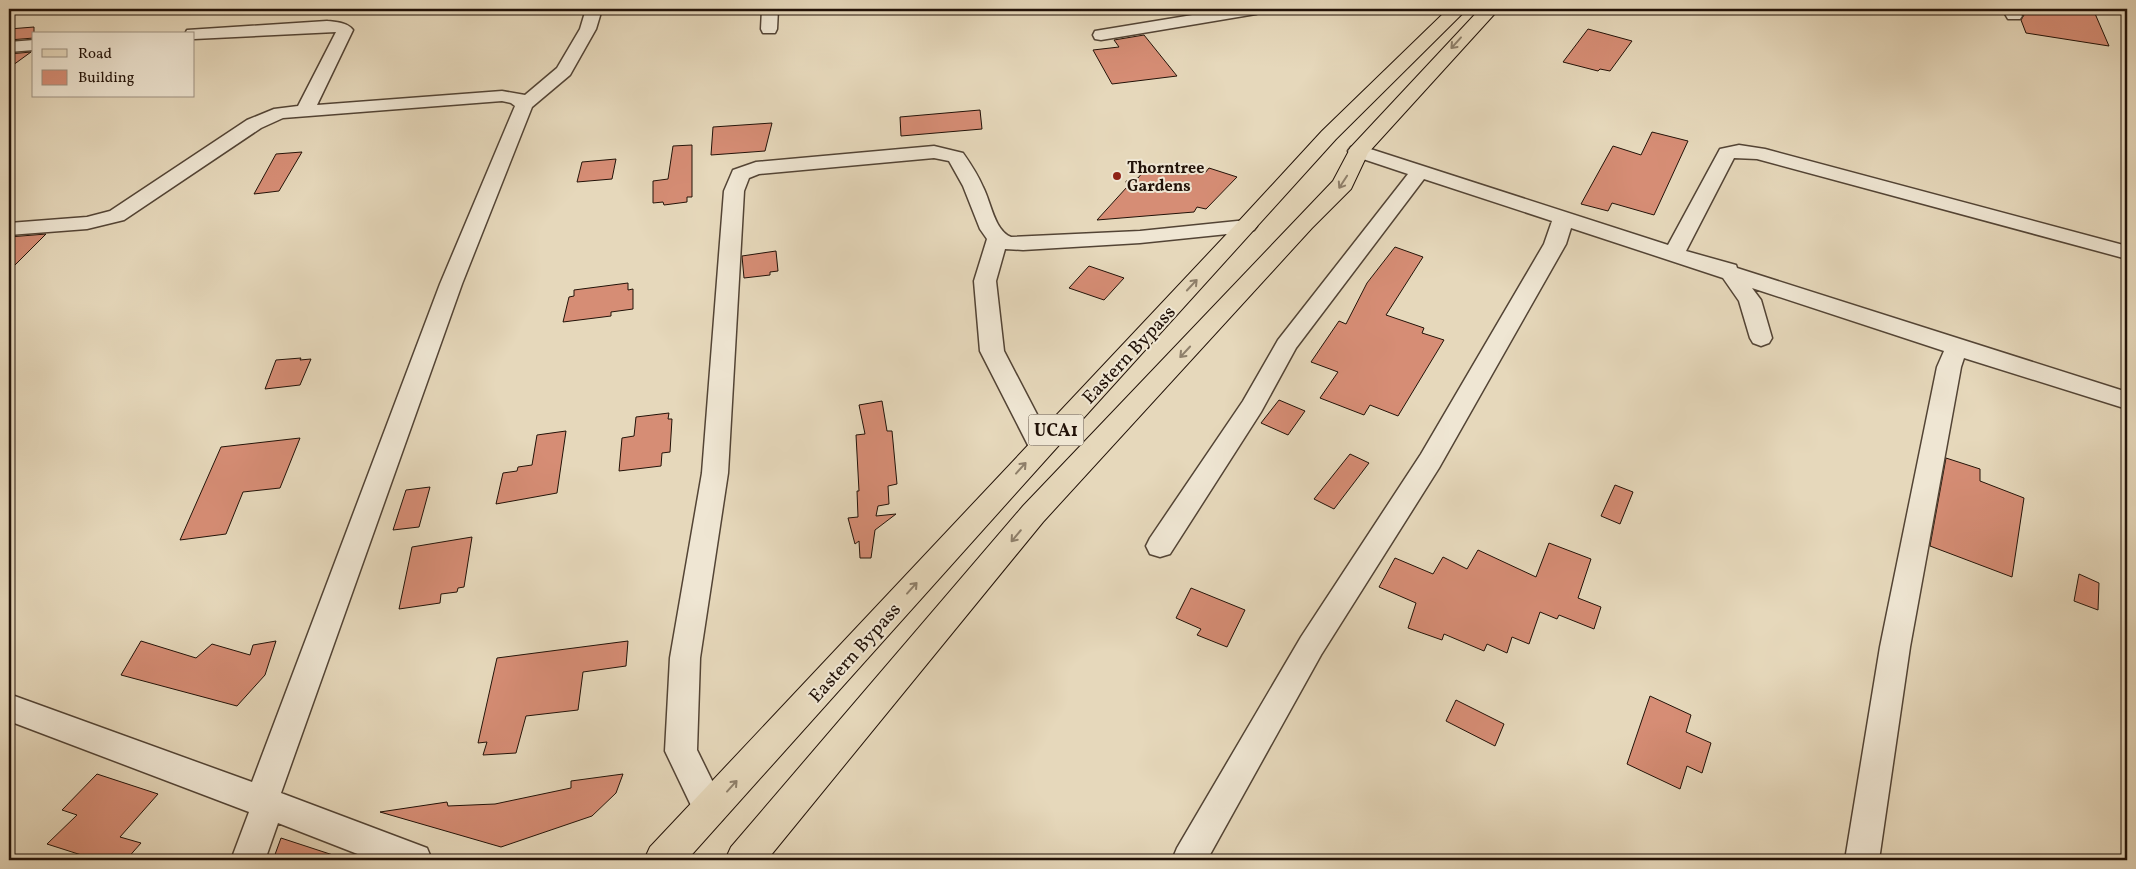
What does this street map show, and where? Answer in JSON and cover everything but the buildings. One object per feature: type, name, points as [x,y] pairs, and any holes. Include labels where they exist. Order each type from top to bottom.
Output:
[{"type":"main road","name":"Eastern Bypass","points":[[663,860],[1329,135],[1458,9]]},
{"type":"main road","name":"UCA1","points":[[744,860],[1034,514],[1304,223],[1343,184],[1358,151],[1490,9]]},
{"type":"street","points":[[248,860],[265,803],[448,293],[524,105],[564,71],[588,28],[594,9]]},
{"type":"street","points":[[769,29],[770,9]]},
{"type":"street","points":[[1101,35],[1223,12],[1256,9]]},
{"type":"street","points":[[195,34],[327,26],[340,27],[345,30],[305,110]]},
{"type":"street","points":[[9,47],[32,45]]},
{"type":"street","points":[[9,229],[87,222],[117,216],[254,124],[280,113],[502,96],[517,98],[524,105]]},
{"type":"street","points":[[1358,151],[1728,270],[1957,347],[2127,400]]},
{"type":"street","points":[[1674,253],[1727,153],[1739,151],[1758,153],[2127,253]]},
{"type":"street","points":[[710,809],[681,751],[685,658],[715,474],[734,191],[740,174],[756,168],[934,152],[956,157],[973,186],[990,230],[998,239],[1007,243],[1023,244],[1140,236],[1247,226]]},
{"type":"street","points":[[1160,546],[1252,406],[1286,345],[1420,171]]},
{"type":"street","points":[[1189,860],[1311,646],[1435,453],[1555,244],[1564,217]]},
{"type":"street","points":[[998,239],[985,281],[992,351],[1041,447]]},
{"type":"street","points":[[1728,270],[1750,300],[1761,338]]},
{"type":"street","points":[[1862,860],[1895,647],[1950,366],[1957,347]]},
{"type":"street","points":[[9,708],[415,860]]},
{"type":"place","name":"Thorntree Gardens","points":[[1117,176]]}]
